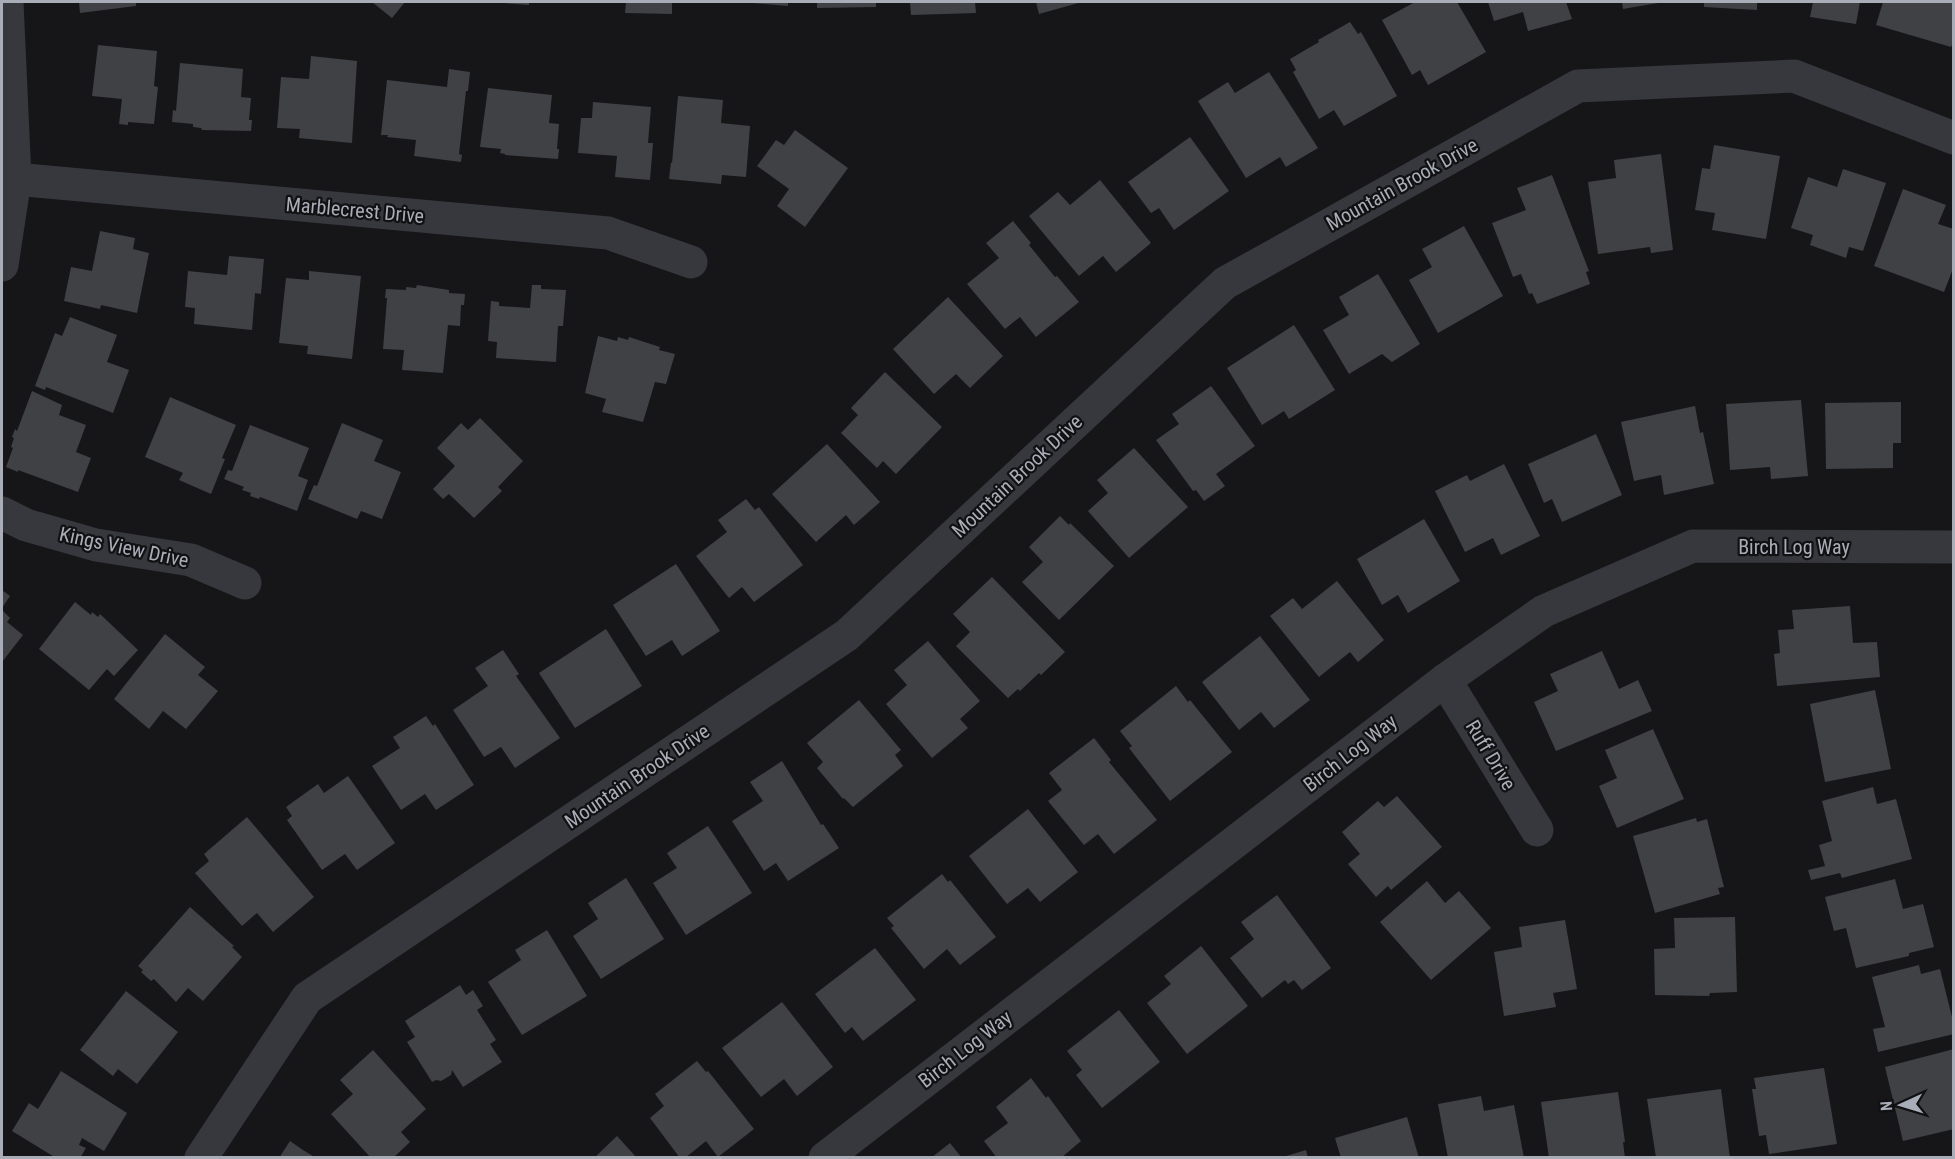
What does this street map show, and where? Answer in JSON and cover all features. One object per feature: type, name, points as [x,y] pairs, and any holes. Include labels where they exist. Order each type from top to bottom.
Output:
[{"type":"street","points":[[2,265],[15,179],[7,2]]},
{"type":"street","name":"Mountain Brook Drive","points":[[201,1158],[307,998],[846,635],[1225,283],[1578,86],[1794,76],[1953,138]]},
{"type":"street","name":"Marblecrest Drive","points":[[15,179],[608,233],[690,262]]},
{"type":"street","name":"Kings View Drive","points":[[2,513],[26,525],[96,544],[191,560],[245,583]]},
{"type":"street","name":"Birch Log Way","points":[[825,1158],[1445,680],[1544,611],[1693,546],[1953,547]]},
{"type":"street","name":"Ruff Drive","points":[[1445,680],[1537,830]]},
{"type":"building","points":[[79,2],[136,2],[136,6],[80,13]]},
{"type":"building","points":[[372,2],[405,2],[392,18]]},
{"type":"building","points":[[529,2],[529,5],[503,3]]},
{"type":"building","points":[[626,2],[672,2],[672,14],[625,13]]},
{"type":"building","points":[[788,2],[788,6],[752,3]]},
{"type":"building","points":[[817,2],[876,2],[876,7],[817,8]]},
{"type":"building","points":[[910,2],[975,2],[976,13],[911,15]]},
{"type":"building","points":[[1036,2],[1082,2],[1039,14]]},
{"type":"building","points":[[1415,2],[1457,2],[1486,52],[1428,85],[1420,70],[1412,75],[1382,20]]},
{"type":"building","points":[[1488,2],[1566,2],[1572,19],[1528,31],[1523,12],[1494,21]]},
{"type":"building","points":[[1622,2],[1658,2],[1658,3],[1623,9]]},
{"type":"building","points":[[1704,2],[1757,2],[1757,10],[1704,7]]},
{"type":"building","points":[[1813,2],[1860,2],[1856,24],[1810,17]]},
{"type":"building","points":[[1883,2],[1954,2],[1954,40],[1951,47],[1876,25]]},
{"type":"building","points":[[1350,22],[1358,34],[1361,32],[1397,96],[1344,126],[1334,110],[1319,119],[1293,72],[1296,70],[1290,59]]},
{"type":"building","points":[[98,45],[157,51],[154,86],[158,87],[154,124],[128,122],[128,125],[119,124],[122,99],[92,96]]},
{"type":"building","points":[[311,56],[357,61],[352,143],[299,138],[300,129],[277,128],[281,77],[309,79]]},
{"type":"building","points":[[180,63],[243,69],[241,97],[251,98],[249,120],[252,120],[251,131],[202,130],[193,127],[193,124],[172,122],[173,110],[176,111]]},
{"type":"building","points":[[449,69],[470,72],[459,154],[462,155],[461,162],[414,156],[416,140],[381,135],[387,80],[447,87]]},
{"type":"building","points":[[1269,72],[1318,148],[1286,167],[1280,157],[1246,178],[1198,101],[1228,82],[1235,93]]},
{"type":"building","points":[[488,88],[552,95],[549,123],[559,124],[558,159],[505,155],[500,153],[501,149],[480,147]]},
{"type":"building","points":[[678,96],[723,100],[721,123],[750,126],[746,177],[722,175],[721,184],[669,179]]},
{"type":"building","points":[[593,102],[651,107],[648,143],[653,143],[650,180],[615,177],[617,156],[578,153],[581,118],[592,118]]},
{"type":"building","points":[[795,130],[848,168],[805,227],[777,206],[789,189],[757,166],[776,140],[784,145]]},
{"type":"building","points":[[1190,137],[1229,191],[1174,230],[1159,208],[1151,213],[1128,182]]},
{"type":"building","points":[[1714,145],[1780,156],[1766,239],[1712,230],[1715,213],[1695,210],[1702,168],[1710,169]]},
{"type":"building","points":[[1661,154],[1673,250],[1651,253],[1650,247],[1598,254],[1588,182],[1616,178],[1614,160]]},
{"type":"building","points":[[1843,169],[1886,183],[1863,251],[1849,247],[1846,258],[1810,245],[1813,235],[1791,228],[1808,177],[1837,187]]},
{"type":"building","points":[[1552,175],[1589,271],[1586,272],[1590,284],[1537,304],[1532,293],[1529,294],[1521,274],[1513,277],[1492,223],[1526,210],[1517,188]]},
{"type":"building","points":[[1100,180],[1151,243],[1116,272],[1103,256],[1079,276],[1029,216],[1058,192],[1070,205]]},
{"type":"building","points":[[1903,189],[1946,205],[1938,224],[1954,229],[1954,266],[1944,292],[1874,266]]},
{"type":"building","points":[[1013,221],[1055,277],[1057,276],[1079,302],[1036,337],[1020,317],[1005,329],[967,284],[999,258],[986,243]]},
{"type":"building","points":[[1464,226],[1503,296],[1438,333],[1409,280],[1432,267],[1422,249]]},
{"type":"building","points":[[100,231],[135,238],[133,249],[149,253],[137,313],[101,305],[100,309],[64,301],[71,267],[92,271]]},
{"type":"building","points":[[229,256],[264,259],[261,294],[255,293],[252,330],[194,324],[195,308],[185,307],[188,271],[227,275]]},
{"type":"building","points":[[309,271],[361,276],[352,359],[307,354],[308,346],[279,343],[286,278],[309,280]]},
{"type":"building","points":[[1378,274],[1420,344],[1392,362],[1382,354],[1349,374],[1323,330],[1349,315],[1339,297]]},
{"type":"building","points":[[417,285],[449,290],[449,293],[465,294],[464,305],[461,305],[460,326],[448,325],[443,373],[402,370],[404,350],[383,349],[386,289],[406,290],[406,287],[416,288]]},
{"type":"building","points":[[532,285],[541,285],[541,289],[566,290],[563,326],[558,326],[556,362],[496,358],[497,342],[488,341],[491,301],[499,302],[499,306],[530,308]]},
{"type":"building","points":[[948,297],[1003,356],[970,388],[956,374],[934,394],[893,349]]},
{"type":"building","points":[[70,317],[117,335],[107,362],[129,370],[113,413],[46,387],[45,390],[35,386],[55,333],[62,336]]},
{"type":"building","points":[[1294,325],[1335,390],[1289,419],[1284,411],[1262,425],[1227,368]]},
{"type":"building","points":[[598,336],[617,341],[618,337],[628,340],[629,337],[675,354],[666,384],[655,382],[643,422],[602,412],[606,399],[585,393]]},
{"type":"building","points":[[885,372],[942,427],[896,474],[883,461],[877,468],[841,433],[858,415],[851,408]]},
{"type":"building","points":[[1211,386],[1255,446],[1216,474],[1225,486],[1204,501],[1196,490],[1193,491],[1156,440],[1179,424],[1172,414]]},
{"type":"building","points":[[32,391],[62,405],[59,415],[86,425],[76,452],[91,458],[78,492],[6,467],[13,448],[11,447],[14,438],[12,437],[15,429],[17,431]]},
{"type":"building","points":[[170,397],[236,425],[222,458],[225,459],[211,494],[179,480],[183,473],[145,457]]},
{"type":"building","points":[[1801,400],[1808,476],[1771,479],[1770,467],[1730,470],[1726,404]]},
{"type":"building","points":[[1901,402],[1901,443],[1893,443],[1893,468],[1826,469],[1825,403]]},
{"type":"building","points":[[1695,406],[1714,484],[1664,495],[1661,475],[1634,481],[1621,422]]},
{"type":"building","points":[[480,418],[523,461],[498,487],[502,491],[474,518],[449,494],[443,499],[433,489],[455,466],[437,448],[461,423],[468,430]]},
{"type":"building","points":[[342,423],[383,440],[374,461],[401,472],[382,519],[361,511],[357,519],[308,499],[314,485],[317,486]]},
{"type":"building","points":[[250,425],[309,448],[298,476],[308,480],[297,511],[260,497],[259,499],[250,496],[251,493],[242,490],[244,487],[224,479],[228,470],[232,471]]},
{"type":"building","points":[[1596,434],[1622,495],[1562,522],[1552,499],[1544,503],[1528,464]]},
{"type":"building","points":[[827,444],[880,502],[854,525],[846,515],[816,542],[772,494]]},
{"type":"building","points":[[1134,448],[1188,507],[1129,558],[1088,511],[1108,493],[1097,480]]},
{"type":"building","points":[[1504,464],[1540,536],[1501,555],[1493,538],[1465,552],[1435,491],[1467,475],[1470,481]]},
{"type":"building","points":[[746,499],[755,510],[759,507],[803,565],[754,602],[742,587],[729,598],[696,556],[727,532],[718,520]]},
{"type":"building","points":[[1060,516],[1114,566],[1059,620],[1022,582],[1043,562],[1029,547]]},
{"type":"building","points":[[1424,519],[1460,581],[1408,613],[1398,595],[1382,605],[1357,559]]},
{"type":"building","points":[[676,564],[720,631],[682,656],[672,640],[646,656],[613,605]]},
{"type":"building","points":[[992,577],[1065,652],[1041,675],[1039,673],[1020,691],[1018,689],[1008,698],[956,646],[970,632],[953,614]]},
{"type":"building","points":[[1337,581],[1384,640],[1358,662],[1350,652],[1319,677],[1270,616],[1293,598],[1302,609]]},
{"type":"building","points":[[2,590],[10,596],[2,608]]},
{"type":"building","points":[[75,602],[91,615],[92,612],[98,617],[100,614],[138,650],[114,676],[107,669],[89,690],[39,649]]},
{"type":"building","points":[[1850,606],[1853,643],[1877,642],[1880,677],[1777,686],[1774,654],[1780,653],[1778,630],[1794,629],[1792,610]]},
{"type":"building","points":[[2,610],[10,618],[7,622],[23,635],[2,662]]},
{"type":"building","points":[[606,629],[642,686],[575,728],[539,673]]},
{"type":"building","points":[[165,634],[205,667],[198,675],[218,691],[186,729],[163,711],[149,729],[114,699]]},
{"type":"building","points":[[1260,636],[1310,700],[1274,728],[1261,712],[1239,730],[1202,682]]},
{"type":"building","points":[[928,641],[980,701],[960,719],[968,728],[932,758],[886,704],[907,685],[894,670]]},
{"type":"building","points":[[503,650],[519,674],[516,676],[560,738],[515,768],[501,747],[484,757],[453,710],[488,686],[475,668]]},
{"type":"building","points":[[1602,651],[1619,689],[1638,680],[1652,711],[1556,751],[1534,702],[1558,691],[1550,674]]},
{"type":"building","points":[[1176,686],[1232,752],[1170,801],[1129,748],[1132,746],[1120,731]]},
{"type":"building","points":[[1875,690],[1891,769],[1825,782],[1810,704]]},
{"type":"building","points":[[859,700],[901,750],[895,755],[903,766],[853,807],[843,799],[817,768],[823,762],[807,743]]},
{"type":"building","points":[[426,716],[433,726],[435,724],[474,785],[436,810],[425,794],[401,810],[372,766],[400,748],[393,737]]},
{"type":"building","points":[[1653,729],[1684,799],[1617,828],[1599,786],[1617,778],[1605,750]]},
{"type":"building","points":[[1094,738],[1111,760],[1109,762],[1157,820],[1114,854],[1098,834],[1084,845],[1048,801],[1062,790],[1049,773]]},
{"type":"building","points":[[782,761],[821,825],[823,824],[839,848],[788,881],[776,863],[764,871],[732,821],[763,801],[750,782]]},
{"type":"building","points":[[348,776],[395,843],[357,870],[345,854],[322,870],[287,820],[292,816],[286,807],[318,784],[324,793]]},
{"type":"building","points":[[1873,787],[1877,804],[1896,799],[1912,859],[1842,878],[1840,873],[1811,880],[1808,870],[1825,866],[1819,845],[1832,841],[1822,801]]},
{"type":"building","points":[[1397,796],[1442,847],[1391,890],[1388,886],[1376,897],[1348,864],[1360,854],[1342,832],[1378,801],[1384,807]]},
{"type":"building","points":[[1028,809],[1078,872],[1040,902],[1028,888],[1007,904],[969,856]]},
{"type":"building","points":[[247,817],[314,897],[273,932],[257,913],[242,926],[195,873],[209,861],[204,854]]},
{"type":"building","points":[[1696,818],[1697,822],[1707,819],[1724,887],[1718,888],[1720,894],[1655,913],[1633,836]]},
{"type":"building","points":[[708,826],[752,893],[686,935],[653,883],[677,868],[667,853]]},
{"type":"building","points":[[942,874],[948,882],[950,880],[996,937],[960,965],[947,949],[924,969],[891,928],[894,926],[887,918]]},
{"type":"building","points":[[626,878],[664,939],[601,979],[573,936],[598,919],[588,903]]},
{"type":"building","points":[[1895,879],[1903,909],[1923,904],[1934,947],[1909,953],[1909,956],[1856,968],[1846,928],[1834,931],[1825,897]]},
{"type":"building","points":[[1427,881],[1445,903],[1459,891],[1491,928],[1431,980],[1380,922]]},
{"type":"building","points":[[1277,895],[1331,968],[1302,990],[1294,980],[1288,984],[1285,980],[1262,998],[1230,958],[1254,939],[1241,922]]},
{"type":"building","points":[[190,907],[234,946],[232,947],[242,957],[203,1001],[188,988],[176,1002],[154,979],[151,981],[141,972],[143,970],[138,966]]},
{"type":"building","points":[[1735,917],[1737,992],[1710,993],[1709,996],[1655,995],[1654,949],[1675,948],[1674,918]]},
{"type":"building","points":[[1565,920],[1577,989],[1553,993],[1556,1007],[1504,1016],[1494,952],[1522,947],[1519,927]]},
{"type":"building","points":[[547,930],[587,996],[522,1035],[488,982],[521,960],[515,950]]},
{"type":"building","points":[[1201,946],[1248,1006],[1187,1054],[1147,1003],[1171,984],[1164,976]]},
{"type":"building","points":[[875,948],[916,1000],[863,1041],[852,1027],[845,1033],[815,994]]},
{"type":"building","points":[[1919,965],[1921,974],[1940,969],[1954,1025],[1954,1034],[1878,1052],[1873,1029],[1885,1027],[1872,977]]},
{"type":"building","points":[[460,985],[466,995],[473,990],[483,1006],[477,1010],[496,1040],[490,1044],[502,1062],[463,1087],[452,1070],[451,1075],[441,1081],[432,1082],[407,1042],[415,1037],[405,1021]]},
{"type":"building","points":[[126,991],[178,1032],[137,1084],[118,1069],[113,1076],[80,1050]]},
{"type":"building","points":[[782,1002],[833,1067],[797,1096],[784,1079],[761,1097],[722,1048]]},
{"type":"building","points":[[1119,1010],[1160,1062],[1102,1108],[1076,1075],[1082,1070],[1067,1051]]},
{"type":"building","points":[[1954,1049],[1954,1129],[1903,1141],[1885,1067]]},
{"type":"building","points":[[373,1050],[426,1109],[401,1132],[410,1142],[393,1158],[371,1158],[331,1114],[353,1094],[340,1080]]},
{"type":"building","points":[[697,1061],[706,1072],[708,1071],[754,1129],[718,1157],[706,1141],[685,1158],[680,1158],[650,1118],[664,1106],[655,1094]]},
{"type":"building","points":[[1824,1068],[1837,1144],[1769,1154],[1766,1135],[1759,1136],[1752,1089],[1756,1089],[1754,1078]]},
{"type":"building","points":[[61,1071],[127,1113],[104,1151],[82,1138],[79,1145],[86,1148],[80,1158],[56,1158],[12,1131],[29,1103],[38,1109]]},
{"type":"building","points":[[1031,1078],[1046,1098],[1048,1096],[1081,1141],[1061,1158],[997,1158],[984,1141],[1008,1123],[996,1107]]},
{"type":"building","points":[[1721,1089],[1730,1158],[1656,1158],[1647,1099]]},
{"type":"building","points":[[1618,1092],[1625,1158],[1549,1158],[1541,1102]]},
{"type":"building","points":[[1481,1096],[1484,1111],[1514,1105],[1524,1158],[1448,1158],[1438,1104]]},
{"type":"building","points":[[1407,1117],[1419,1158],[1341,1158],[1335,1138]]},
{"type":"building","points":[[617,1136],[637,1158],[594,1158]]},
{"type":"building","points":[[290,1141],[303,1150],[316,1158],[279,1158]]},
{"type":"building","points":[[950,1143],[962,1158],[931,1158]]},
{"type":"building","points":[[1306,1150],[1308,1158],[1283,1158],[1283,1157]]}]
